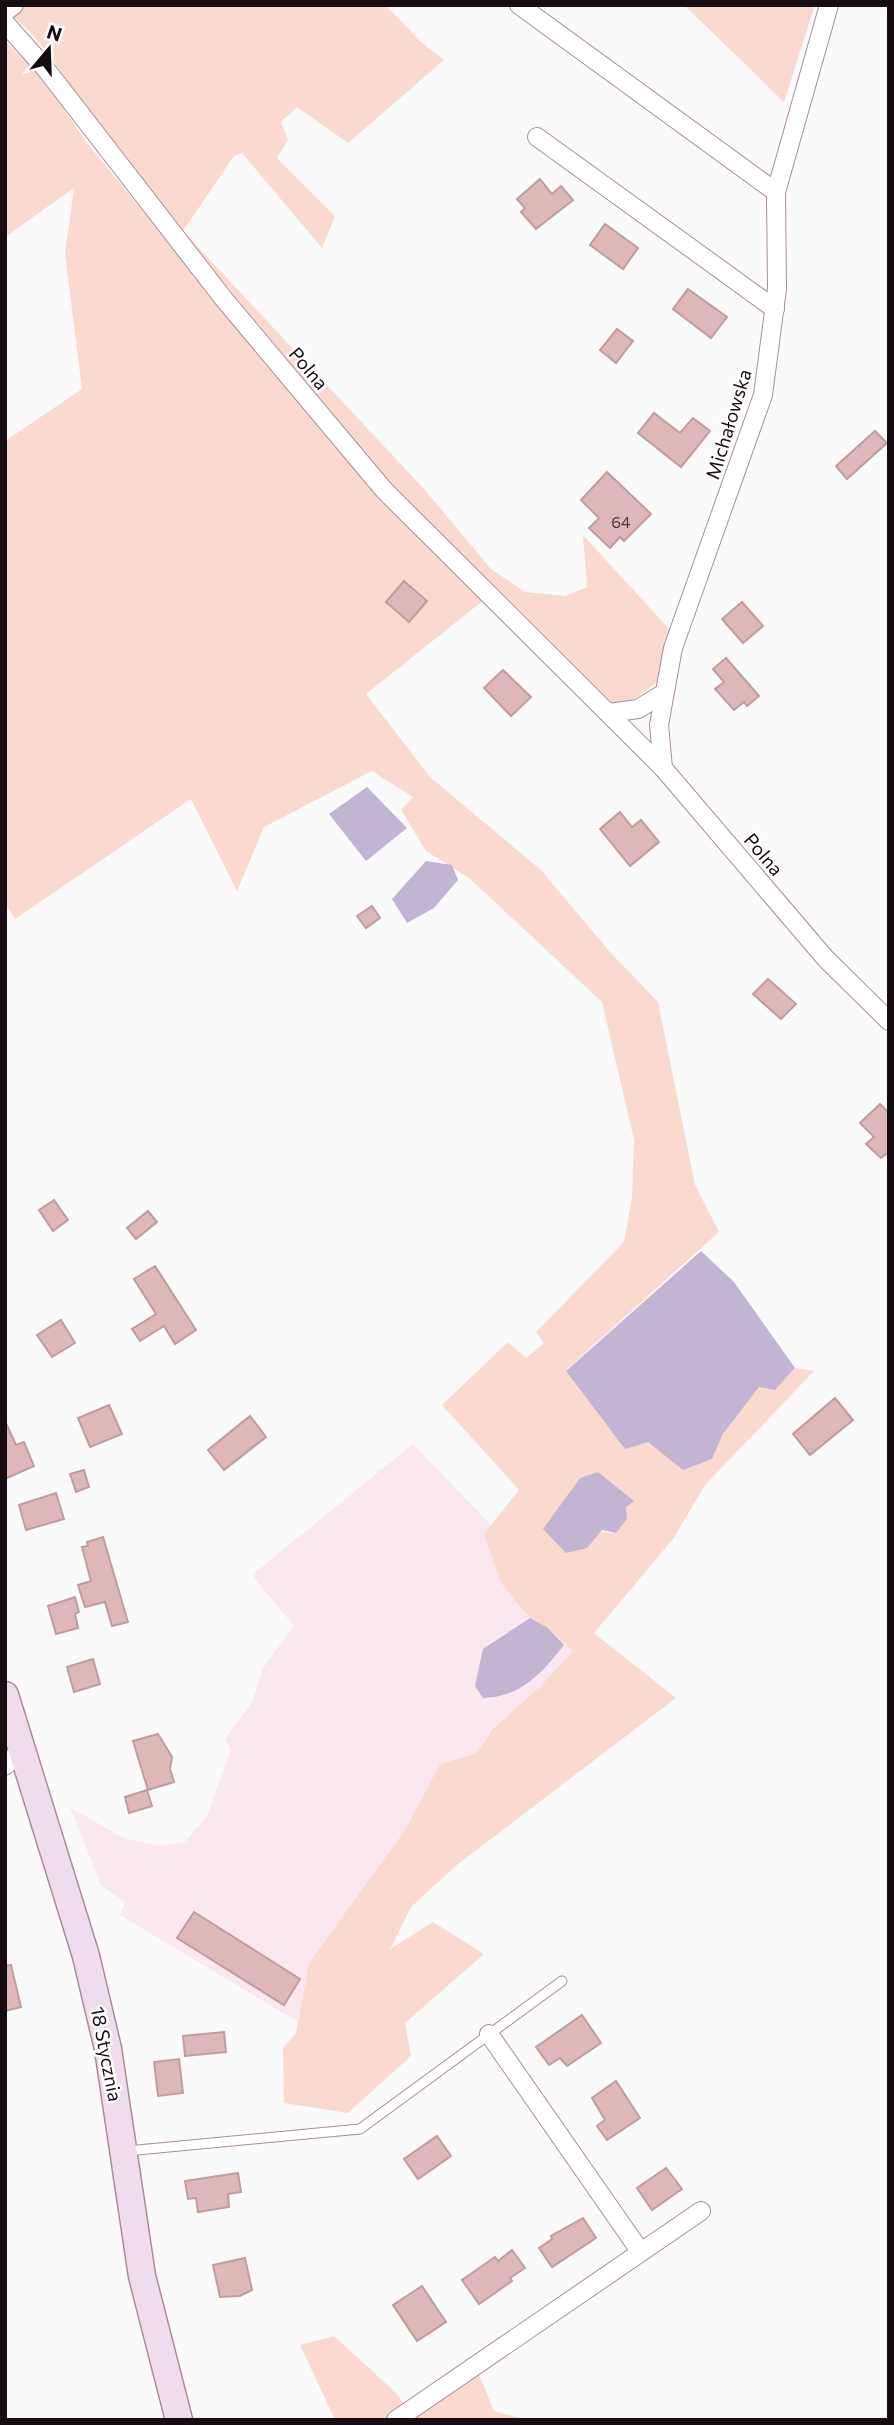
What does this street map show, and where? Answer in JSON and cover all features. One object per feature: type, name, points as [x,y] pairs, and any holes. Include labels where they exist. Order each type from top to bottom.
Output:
[{"type":"street","points":[[5,12],[14,5]]},
{"type":"street","points":[[519,5],[776,192]]},
{"type":"street","name":"Michałowska","points":[[663,768],[659,725],[673,648],[763,395],[775,309],[776,192],[829,5]]},
{"type":"street","name":"Polna","points":[[5,23],[45,68],[223,298],[384,490],[663,768],[826,959],[889,1021]]},
{"type":"street","points":[[537,137],[775,309]]},
{"type":"street","points":[[610,713],[638,709],[664,693]]},
{"type":"street","name":"18 Stycznia","points":[[5,1695],[13,1757],[86,1956],[108,2049],[142,2276],[179,2420]]},
{"type":"street","points":[[489,2034],[640,2251]]},
{"type":"street","points":[[396,2420],[701,2211]]},
{"type":"lane","points":[[124,2152],[360,2129],[562,1981]]},
{"type":"shaded area","points":[[21,5],[385,5],[421,42],[444,60],[348,143],[297,107],[281,122],[288,140],[277,158],[335,216],[322,248],[242,153],[234,156],[183,231],[424,489],[491,569],[525,592],[565,596],[587,587],[583,535],[670,630],[659,681],[630,702],[608,703],[392,485],[99,132],[52,58],[9,13]]},
{"type":"shaded area","points":[[684,5],[815,5],[784,102]]},
{"type":"shaded area","points":[[5,41],[42,77],[87,143],[376,495],[484,600],[366,694],[430,777],[541,870],[609,951],[658,1002],[695,1185],[719,1232],[566,1370],[648,1441],[712,1459],[723,1434],[759,1387],[775,1390],[795,1368],[814,1371],[705,1485],[673,1539],[594,1633],[676,1698],[458,1864],[411,1907],[390,1949],[433,1922],[484,1954],[405,2023],[411,2056],[348,2113],[284,2103],[283,2048],[296,2033],[309,1963],[405,1830],[440,1764],[477,1753],[493,1728],[540,1687],[573,1651],[548,1628],[530,1618],[501,1583],[484,1534],[519,1490],[442,1405],[508,1342],[526,1358],[544,1343],[536,1332],[624,1242],[632,1197],[634,1140],[602,1002],[469,878],[426,851],[401,810],[413,797],[372,771],[264,827],[237,891],[191,799],[15,919],[5,903],[5,441],[82,389],[65,254],[74,188],[5,237]],"holes":[[[580,1478],[616,1533],[544,1529]]]},
{"type":"shaded area","points":[[367,787],[407,828],[366,861],[329,814]]},
{"type":"shaded area","points":[[426,861],[452,865],[458,880],[434,908],[407,923],[392,899]]},
{"type":"shaded area","points":[[701,1251],[734,1282],[795,1368],[775,1390],[759,1387],[723,1434],[712,1459],[683,1470],[648,1442],[625,1449],[566,1371]]},
{"type":"shaded area","points":[[413,1444],[491,1525],[484,1534],[530,1618],[548,1628],[574,1650],[541,1687],[493,1727],[477,1753],[440,1764],[405,1830],[309,1963],[298,2022],[120,1915],[125,1902],[101,1885],[70,1807],[125,1839],[162,1846],[185,1842],[207,1816],[231,1749],[225,1739],[252,1702],[263,1668],[294,1626],[252,1575]]},
{"type":"shaded area","points":[[598,1472],[634,1501],[626,1507],[627,1519],[616,1533],[602,1530],[587,1548],[566,1553],[543,1529],[580,1478]]},
{"type":"shaded area","points":[[530,1618],[548,1628],[564,1645],[530,1682],[509,1693],[483,1698],[475,1686],[483,1649]]},
{"type":"shaded area","points":[[334,2336],[396,2393],[413,2416],[478,2372],[494,2411],[528,2420],[335,2420],[300,2345]]},
{"type":"building","points":[[540,179],[552,194],[561,186],[573,200],[536,229],[521,212],[525,208],[517,199]]},
{"type":"building","points":[[605,224],[638,248],[623,269],[590,245]]},
{"type":"building","points":[[688,289],[727,317],[711,338],[673,309]]},
{"type":"building","points":[[617,329],[633,341],[616,363],[600,350]]},
{"type":"building","points":[[654,413],[680,433],[693,418],[710,431],[681,467],[638,433]]},
{"type":"building","points":[[875,431],[887,443],[847,479],[836,466]]},
{"type":"building","points":[[607,472],[651,514],[624,541],[620,537],[610,548],[589,528],[599,518],[581,500]]},
{"type":"building","points":[[404,581],[427,601],[409,622],[386,602]]},
{"type":"building","points":[[742,602],[763,626],[743,643],[722,619]]},
{"type":"building","points":[[726,658],[759,696],[747,706],[744,702],[734,710],[715,689],[724,682],[713,669]]},
{"type":"building","points":[[503,670],[531,697],[511,716],[484,688]]},
{"type":"building","points":[[620,812],[632,827],[641,820],[659,842],[630,866],[600,829]]},
{"type":"building","points":[[372,906],[380,918],[366,928],[357,916]]},
{"type":"building","points":[[768,979],[796,1004],[781,1019],[753,994]]},
{"type":"building","points":[[880,1104],[889,1113],[889,1152],[881,1158],[866,1144],[874,1137],[860,1123]]},
{"type":"building","points":[[54,1200],[68,1220],[53,1231],[39,1210]]},
{"type":"building","points":[[148,1211],[157,1222],[136,1239],[127,1228]]},
{"type":"building","points":[[155,1266],[196,1330],[175,1344],[164,1326],[140,1341],[132,1329],[156,1314],[134,1279]]},
{"type":"building","points":[[61,1320],[75,1343],[52,1357],[37,1335]]},
{"type":"building","points":[[835,1398],[853,1420],[810,1455],[793,1434]]},
{"type":"building","points":[[109,1405],[122,1434],[90,1447],[78,1418]]},
{"type":"building","points":[[250,1416],[266,1437],[224,1470],[208,1450]]},
{"type":"building","points":[[5,1421],[16,1445],[24,1442],[34,1466],[5,1479]]},
{"type":"building","points":[[84,1470],[89,1487],[76,1492],[70,1474]]},
{"type":"building","points":[[56,1493],[64,1519],[26,1530],[19,1505]]},
{"type":"building","points":[[103,1537],[128,1622],[112,1626],[105,1602],[85,1607],[78,1585],[91,1581],[82,1547],[88,1546],[87,1542]]},
{"type":"building","points":[[75,1597],[79,1612],[75,1614],[78,1628],[56,1634],[48,1606]]},
{"type":"building","points":[[93,1659],[100,1684],[74,1692],[67,1667]]},
{"type":"building","points":[[158,1734],[172,1757],[170,1769],[174,1782],[148,1790],[133,1741]]},
{"type":"building","points":[[147,1790],[152,1806],[129,1813],[125,1797]]},
{"type":"building","points":[[194,1912],[300,1979],[284,2005],[177,1938]]},
{"type":"building","points":[[11,1965],[21,2007],[5,2011],[5,1966]]},
{"type":"building","points":[[582,2015],[601,2043],[567,2066],[560,2058],[549,2065],[536,2047]]},
{"type":"building","points":[[224,2032],[226,2052],[185,2056],[183,2036]]},
{"type":"building","points":[[179,2059],[183,2093],[158,2096],[154,2062]]},
{"type":"building","points":[[616,2081],[640,2118],[607,2140],[597,2126],[605,2120],[592,2098]]},
{"type":"building","points":[[437,2136],[451,2156],[418,2179],[404,2159]]},
{"type":"building","points":[[666,2168],[682,2189],[652,2210],[637,2188]]},
{"type":"building","points":[[238,2173],[241,2192],[228,2194],[229,2207],[198,2212],[196,2198],[188,2199],[185,2181]]},
{"type":"building","points":[[583,2218],[596,2238],[552,2267],[539,2248],[552,2239],[551,2236]]},
{"type":"building","points":[[512,2250],[525,2268],[510,2278],[512,2281],[479,2304],[462,2280],[495,2257],[498,2261]]},
{"type":"building","points":[[245,2258],[252,2290],[240,2296],[220,2297],[213,2265]]},
{"type":"building","points":[[422,2286],[446,2322],[417,2341],[393,2305]]}]
